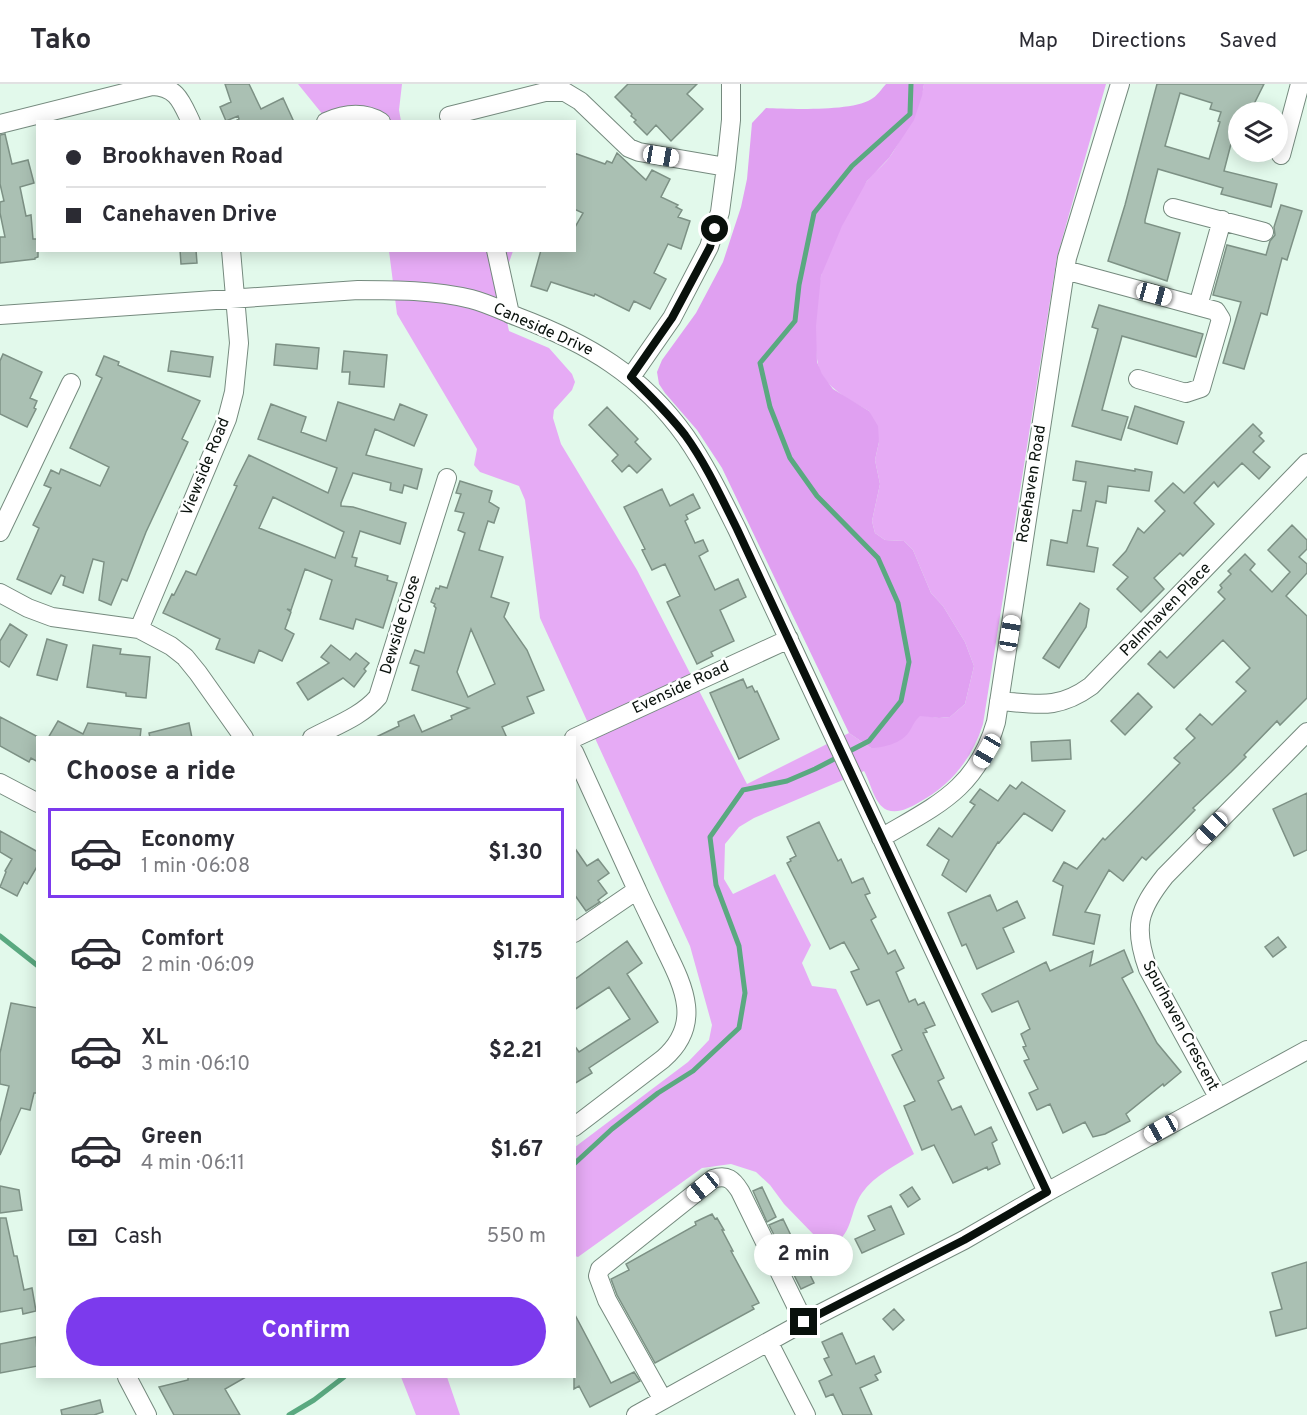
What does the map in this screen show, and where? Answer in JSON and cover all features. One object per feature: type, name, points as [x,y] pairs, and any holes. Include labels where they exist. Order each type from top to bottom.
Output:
[{"type":"street","points":[[631,377],[672,318],[710,247],[720,212],[732,120],[731,84]]},
{"type":"street","name":"Rosehaven Road","points":[[881,838],[947,799],[970,777],[987,751],[996,722],[1067,258],[1120,84]]},
{"type":"street","points":[[1288,129],[1300,84]]},
{"type":"street","points":[[0,124],[152,86],[171,90],[179,98],[190,120]]},
{"type":"street","points":[[449,116],[545,92],[564,92],[580,101],[629,148],[639,152],[726,166]]},
{"type":"street","points":[[332,120],[348,115],[364,115],[376,120]]},
{"type":"street","points":[[1173,208],[1264,232]]},
{"type":"street","points":[[1198,306],[1222,220]]},
{"type":"street","name":"Viewside Road","points":[[139,628],[227,419],[238,368],[239,343],[231,252]]},
{"type":"street","points":[[496,252],[510,314]]},
{"type":"street","points":[[1065,270],[1216,311],[1221,319],[1201,388],[1186,393],[1138,379]]},
{"type":"street","name":"Caneside Drive","points":[[0,315],[234,298],[413,290],[471,299],[510,314],[584,345],[631,377],[662,407],[685,436],[707,471],[737,529],[1047,1192]]},
{"type":"street","points":[[0,532],[71,383]]},
{"type":"street","name":"Palmhaven Place","points":[[999,701],[1038,705],[1058,704],[1075,698],[1091,686],[1307,463]]},
{"type":"street","name":"Dewside Close","points":[[316,736],[358,714],[378,697],[447,478]]},
{"type":"street","points":[[0,593],[28,608],[52,616],[139,628],[171,646],[185,657],[243,736]]},
{"type":"street","name":"Evenside Road","points":[[576,737],[789,639]]},
{"type":"street","name":"Spurhaven Crescent","points":[[1218,1097],[1148,969],[1140,947],[1139,929],[1142,910],[1149,896],[1165,876],[1307,732]]},
{"type":"street","points":[[576,756],[679,977],[685,997],[687,1017],[682,1036],[668,1054],[576,1125]]},
{"type":"street","points":[[0,783],[36,802]]},
{"type":"street","points":[[576,932],[637,890]]},
{"type":"street","points":[[636,1415],[804,1322],[964,1240],[1218,1097],[1307,1050]]},
{"type":"street","points":[[663,1400],[607,1300],[598,1276],[600,1269],[713,1179],[725,1177],[733,1179],[804,1322]]},
{"type":"street","points":[[770,1342],[806,1415]]},
{"type":"street","points":[[127,1378],[147,1415]]},
{"type":"shaded area","points":[[298,84],[402,84],[399,110],[401,120],[327,120]]},
{"type":"shaded area","points":[[886,84],[924,84],[914,120],[889,158],[867,181],[842,226],[821,276],[816,326],[817,362],[822,374],[833,389],[869,411],[878,426],[879,442],[875,460],[880,484],[872,521],[875,533],[885,540],[904,541],[913,550],[931,593],[943,606],[965,642],[974,666],[965,704],[950,717],[920,716],[902,739],[886,746],[871,748],[849,733],[722,468],[697,430],[665,393],[659,384],[657,372],[662,360],[696,313],[723,262],[741,207],[747,179],[752,123],[766,108],[821,109],[852,106],[875,97]]},
{"type":"shaded area","points":[[924,84],[1106,84],[1057,257],[983,724],[973,749],[959,770],[941,788],[907,808],[895,811],[883,807],[876,798],[864,771],[754,818],[739,827],[725,844],[724,879],[733,894],[775,874],[811,945],[802,963],[812,986],[836,989],[914,1154],[886,1171],[867,1187],[858,1200],[845,1234],[833,1245],[816,1237],[756,1172],[731,1164],[702,1168],[578,1257],[576,1256],[576,1146],[688,1062],[709,1040],[712,1025],[690,946],[540,618],[525,500],[519,486],[480,472],[474,465],[477,449],[397,314],[389,252],[513,252],[500,289],[509,331],[549,348],[572,374],[575,382],[572,390],[554,410],[553,418],[561,444],[637,570],[747,784],[849,733],[871,748],[909,731],[911,724],[920,715],[950,717],[965,704],[974,666],[965,642],[943,606],[931,593],[913,550],[904,541],[885,540],[875,533],[872,521],[880,484],[875,460],[879,442],[869,411],[843,396],[826,381],[816,355],[818,298],[821,276],[829,254],[861,190],[869,178],[889,158],[899,142],[915,111]]},
{"type":"shaded area","points":[[401,1378],[447,1378],[460,1415],[416,1415]]},
{"type":"building","points":[[225,84],[249,84],[261,109],[283,98],[293,120],[237,120],[238,116],[226,120],[220,107],[231,102]]},
{"type":"building","points":[[628,84],[697,84],[687,94],[703,109],[671,141],[656,125],[647,135],[634,122],[636,120],[631,116],[632,114],[615,97]]},
{"type":"building","points":[[1157,84],[1264,84],[1255,102],[1228,102],[1228,156],[1224,171],[1277,184],[1271,207],[1221,194],[1223,188],[1158,169],[1145,223],[1180,233],[1167,281],[1108,261]],"holes":[[[1180,93],[1212,103],[1210,109],[1221,112],[1209,159],[1165,146]]]},
{"type":"building","points":[[5,134],[12,164],[28,160],[34,183],[20,187],[26,216],[31,215],[33,239],[36,239],[38,257],[35,259],[0,263],[0,237],[5,237],[0,213],[0,202],[4,201],[0,184],[0,135]]},
{"type":"building","points":[[617,153],[646,180],[652,170],[670,179],[661,197],[678,205],[676,207],[682,210],[678,217],[690,221],[681,249],[668,244],[654,273],[666,279],[650,309],[634,301],[629,311],[595,294],[594,296],[551,282],[547,291],[531,286],[540,252],[576,252],[576,225],[583,213],[576,210],[576,154],[605,164],[607,161],[612,163]]},
{"type":"building","points":[[1281,205],[1302,211],[1287,260],[1282,258],[1267,315],[1261,313],[1244,369],[1223,363],[1241,302],[1213,295],[1227,245],[1266,255],[1270,241],[1275,235],[1274,227]]},
{"type":"building","points":[[180,252],[196,252],[197,263],[181,264]]},
{"type":"building","points":[[1099,305],[1203,334],[1196,357],[1122,336],[1102,410],[1128,417],[1121,440],[1072,426],[1098,329],[1092,327]]},
{"type":"building","points":[[276,344],[319,348],[317,369],[274,365]]},
{"type":"building","points":[[171,351],[213,357],[210,377],[168,371]]},
{"type":"building","points":[[344,351],[387,355],[384,387],[349,384],[350,372],[342,372]]},
{"type":"building","points":[[3,354],[42,372],[30,398],[37,401],[34,408],[36,409],[27,427],[0,414],[0,361]]},
{"type":"building","points":[[104,356],[119,362],[118,365],[200,401],[182,439],[188,442],[146,532],[127,581],[122,579],[111,605],[99,600],[104,562],[93,559],[83,593],[63,585],[65,577],[61,575],[51,594],[17,579],[39,528],[33,525],[51,488],[44,485],[51,470],[59,474],[61,469],[100,486],[109,467],[70,448],[102,378],[96,375]]},
{"type":"building","points":[[338,402],[394,420],[400,404],[427,415],[414,446],[375,429],[366,455],[422,469],[417,489],[404,485],[402,493],[390,490],[391,483],[353,473],[341,503],[341,506],[353,507],[406,523],[400,544],[360,531],[352,557],[357,558],[355,566],[388,576],[387,580],[397,583],[383,628],[356,619],[353,629],[320,619],[332,580],[305,569],[291,610],[287,609],[291,612],[285,629],[294,634],[282,661],[259,650],[254,663],[216,649],[220,639],[163,613],[186,571],[196,575],[249,455],[328,493],[337,468],[258,439],[271,404],[306,417],[301,432],[326,441]],"holes":[[[273,497],[344,532],[335,558],[259,528]]]},
{"type":"building","points":[[1135,406],[1184,422],[1177,444],[1128,428]]},
{"type":"building","points":[[607,407],[638,439],[635,442],[651,459],[637,473],[629,465],[622,472],[612,461],[618,455],[589,425]]},
{"type":"building","points":[[1253,424],[1262,433],[1259,436],[1264,441],[1253,452],[1270,467],[1259,479],[1242,463],[1218,487],[1214,482],[1194,503],[1214,524],[1183,556],[1180,553],[1154,578],[1164,589],[1141,612],[1117,589],[1128,577],[1113,565],[1126,551],[1138,528],[1144,533],[1165,511],[1155,501],[1173,483],[1184,493]]},
{"type":"building","points":[[1076,461],[1152,472],[1149,491],[1108,486],[1106,503],[1096,501],[1087,546],[1098,548],[1094,572],[1047,565],[1051,540],[1067,543],[1073,510],[1081,511],[1086,482],[1073,480]]},
{"type":"building","points":[[460,481],[492,491],[489,502],[499,508],[494,523],[488,521],[479,550],[503,557],[491,597],[509,603],[504,617],[527,650],[544,690],[527,697],[534,713],[502,727],[506,736],[378,736],[399,726],[398,722],[414,715],[422,732],[452,719],[451,716],[469,708],[412,690],[419,666],[410,663],[415,650],[424,653],[436,608],[431,602],[436,588],[439,589],[440,586],[447,588],[465,533],[458,530],[464,513],[455,511],[461,494],[456,493]],"holes":[[[471,629],[495,684],[468,697],[457,672]]]},
{"type":"building","points":[[662,489],[670,506],[693,494],[700,508],[686,515],[688,519],[685,521],[695,543],[703,540],[708,551],[699,556],[715,590],[738,579],[746,597],[720,610],[734,641],[711,652],[713,656],[697,664],[667,602],[680,596],[665,564],[652,570],[642,550],[645,549],[624,507]]},
{"type":"building","points":[[1292,525],[1307,540],[1307,549],[1299,557],[1307,564],[1307,573],[1286,596],[1307,616],[1307,698],[1280,725],[1277,721],[1244,755],[1246,757],[1193,808],[1195,810],[1146,860],[1142,857],[1123,881],[1109,870],[1085,912],[1100,915],[1094,944],[1053,935],[1063,886],[1053,881],[1064,862],[1077,869],[1103,838],[1105,840],[1180,763],[1174,758],[1195,738],[1186,729],[1200,714],[1212,725],[1246,691],[1236,682],[1250,668],[1223,640],[1174,688],[1148,664],[1160,651],[1167,658],[1225,599],[1218,592],[1222,588],[1220,585],[1231,574],[1228,571],[1245,554],[1255,564],[1250,570],[1272,592],[1290,572],[1268,550]]},
{"type":"building","points":[[1080,603],[1089,609],[1086,627],[1059,668],[1043,658]]},
{"type":"building","points":[[10,624],[27,635],[9,667],[0,661],[0,641]]},
{"type":"building","points":[[47,639],[67,645],[57,680],[37,675]]},
{"type":"building","points":[[93,645],[121,649],[120,654],[150,657],[146,698],[87,687]]},
{"type":"building","points":[[331,645],[350,660],[356,653],[369,663],[364,669],[366,671],[354,687],[343,678],[308,700],[297,683],[329,663],[321,657]]},
{"type":"building","points":[[743,679],[747,688],[752,686],[755,692],[757,691],[779,739],[739,759],[710,693]]},
{"type":"building","points":[[1138,693],[1152,707],[1125,735],[1111,721]]},
{"type":"building","points":[[0,717],[36,736],[36,761],[31,758],[29,762],[0,746]]},
{"type":"building","points":[[58,721],[83,734],[88,723],[141,729],[140,736],[49,736]]},
{"type":"building","points":[[189,723],[192,736],[150,736],[149,733]]},
{"type":"building","points":[[1070,740],[1071,759],[1032,761],[1031,742]]},
{"type":"building","points":[[1022,782],[1065,811],[1052,831],[1024,813],[998,842],[966,892],[942,875],[949,860],[927,845],[939,828],[952,837],[975,805],[970,802],[980,789],[998,801],[1010,785],[1016,789]]},
{"type":"building","points":[[1307,793],[1307,850],[1294,856],[1273,809]]},
{"type":"building","points":[[819,822],[838,861],[841,859],[852,883],[863,878],[870,893],[865,895],[876,917],[871,920],[888,954],[895,950],[904,968],[896,972],[909,1002],[915,999],[918,1005],[924,1002],[935,1025],[925,1029],[927,1032],[923,1033],[944,1078],[938,1081],[952,1110],[961,1106],[975,1135],[991,1127],[997,1140],[992,1143],[1000,1164],[988,1170],[987,1167],[953,1183],[934,1145],[922,1150],[904,1106],[915,1101],[892,1055],[902,1050],[879,1000],[867,1005],[851,972],[859,969],[844,942],[830,949],[787,863],[796,856],[787,837]]},
{"type":"building","points":[[0,831],[36,851],[36,868],[27,884],[24,882],[17,896],[0,887],[12,859],[0,852]]},
{"type":"building","points":[[576,850],[587,866],[598,859],[609,873],[598,881],[607,893],[598,900],[600,902],[586,911],[576,897]]},
{"type":"building","points":[[990,895],[997,911],[1017,901],[1025,918],[1003,928],[1014,952],[977,969],[966,944],[962,946],[948,913]]},
{"type":"building","points":[[1278,937],[1286,947],[1273,957],[1265,947]]},
{"type":"building","points":[[627,941],[642,963],[627,974],[658,1022],[589,1068],[592,1073],[576,1083],[576,1048],[579,1052],[630,1019],[609,987],[576,1009],[576,979]]},
{"type":"building","points":[[1124,950],[1133,972],[1122,978],[1157,1043],[1181,1072],[1126,1114],[1130,1121],[1105,1134],[1093,1137],[1085,1122],[1063,1133],[1050,1104],[1037,1110],[1029,1093],[1038,1089],[1024,1061],[1029,1059],[1023,1047],[1026,1046],[1021,1034],[1030,1029],[1018,1001],[992,1012],[982,994],[1046,962],[1050,971],[1093,951],[1090,966]]},
{"type":"building","points":[[11,1003],[36,1008],[36,1093],[34,1093],[30,1110],[21,1108],[0,1155],[0,1122],[9,1086],[0,1084],[0,1053]]},
{"type":"building","points":[[0,1186],[19,1190],[22,1210],[0,1213]]},
{"type":"building","points":[[762,1187],[776,1217],[767,1222],[753,1191]]},
{"type":"building","points":[[912,1187],[920,1199],[908,1207],[900,1195]]},
{"type":"building","points":[[891,1206],[904,1234],[862,1253],[855,1239],[875,1230],[868,1216]]},
{"type":"building","points":[[712,1214],[724,1230],[722,1230],[733,1251],[731,1251],[759,1303],[752,1306],[754,1309],[655,1363],[617,1295],[611,1279],[629,1270],[626,1264]]},
{"type":"building","points":[[0,1218],[6,1218],[24,1290],[32,1288],[36,1311],[23,1314],[22,1308],[0,1312]]},
{"type":"building","points":[[783,1219],[814,1283],[801,1289],[769,1225]]},
{"type":"building","points":[[1307,1262],[1307,1328],[1276,1336],[1270,1312],[1282,1309],[1272,1273]]},
{"type":"building","points":[[894,1309],[904,1320],[893,1330],[883,1319]]},
{"type":"building","points":[[576,1317],[611,1383],[634,1372],[640,1381],[590,1407],[579,1386],[574,1389]]},
{"type":"building","points":[[842,1333],[856,1364],[874,1356],[881,1372],[875,1375],[878,1380],[860,1388],[872,1415],[843,1415],[833,1394],[826,1397],[819,1381],[832,1375],[824,1359],[829,1357],[822,1342]]},
{"type":"building","points":[[36,1337],[36,1366],[0,1373],[0,1344]]},
{"type":"building","points":[[188,1378],[244,1378],[225,1389],[240,1415],[174,1415],[159,1387],[188,1380]]},
{"type":"building","points":[[100,1400],[103,1412],[94,1415],[62,1415],[61,1410]]},
{"type":"waterway","points":[[576,1162],[612,1129],[658,1093],[693,1071],[739,1028],[745,993],[739,946],[716,885],[710,837],[743,790],[787,781],[869,741],[901,701],[909,662],[898,603],[878,558],[817,496],[790,458],[770,407],[760,363],[795,321],[799,285],[814,213],[852,166],[910,114],[911,84]]},
{"type":"waterway","points":[[0,936],[36,964]]},
{"type":"waterway","points":[[289,1415],[314,1400],[343,1378]]},
{"type":"route","points":[[715,229],[710,247],[672,318],[631,377],[662,407],[685,436],[707,471],[737,529],[1047,1192],[964,1240],[804,1322]]}]
